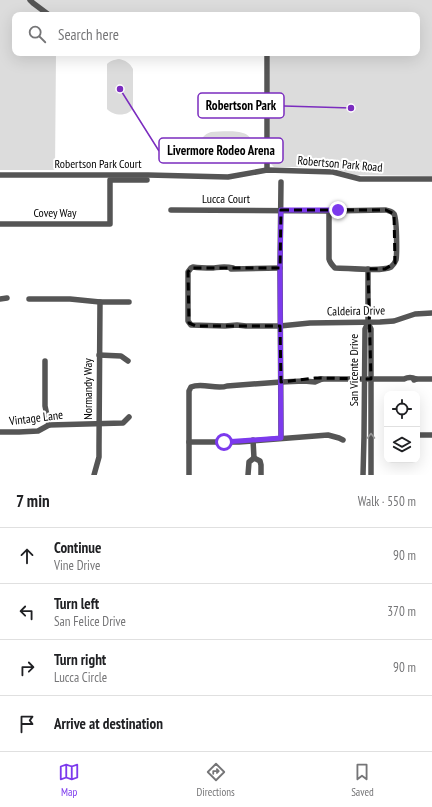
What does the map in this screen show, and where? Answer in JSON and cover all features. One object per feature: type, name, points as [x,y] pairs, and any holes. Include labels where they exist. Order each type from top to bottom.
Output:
[{"type":"street","points":[[30,0],[45,12]]},
{"type":"street","points":[[267,56],[267,170]]},
{"type":"street","name":"Robertson Park Court","points":[[0,175],[148,175],[228,177],[267,170]]},
{"type":"street","name":"Robertson Park Road","points":[[267,170],[333,172],[360,180],[432,179]]},
{"type":"street","name":"Covey Way","points":[[0,224],[110,224],[110,180],[147,180]]},
{"type":"street","points":[[281,182],[281,438]]},
{"type":"street","name":"Lucca Court","points":[[171,210],[390,211],[394,214],[396,220],[395,263],[390,268],[368,269]]},
{"type":"street","points":[[329,210],[330,263],[336,268],[368,269]]},
{"type":"street","name":"Caldeira Drive","points":[[280,268],[233,268],[227,266],[216,268],[191,268],[188,272],[188,321],[192,326],[225,326],[232,328],[310,323],[368,323],[394,321],[415,314],[432,313]]},
{"type":"street","name":"San Vicente Drive","points":[[368,269],[368,323],[365,329],[371,475]]},
{"type":"street","points":[[0,299],[7,298]]},
{"type":"street","points":[[29,299],[70,299],[100,302],[129,302]]},
{"type":"street","name":"Normandy Way","points":[[94,475],[98,457],[100,423],[100,302]]},
{"type":"street","points":[[99,355],[121,356],[128,361]]},
{"type":"street","points":[[45,361],[45,406],[49,425]]},
{"type":"street","points":[[189,475],[189,391],[191,387],[216,386],[221,384],[227,386],[281,382],[315,382],[322,379],[404,379],[412,377],[416,379],[432,379]]},
{"type":"street","name":"San Vicente Drive","points":[[364,475],[368,379]]},
{"type":"street","name":"Vintage Lane","points":[[0,432],[38,431],[49,425],[123,423],[129,417]]},
{"type":"street","points":[[189,442],[224,442],[328,435],[343,440]]},
{"type":"street","points":[[420,435],[432,435]]},
{"type":"street","points":[[253,440],[254,458]]},
{"type":"street","points":[[248,475],[249,462],[254,458]]},
{"type":"street","points":[[254,458],[260,461],[261,475]]},
{"type":"highlighted area","points":[[281,210],[386,210],[394,214],[395,263],[385,269],[368,269],[371,379],[315,378],[281,382],[280,326],[196,326],[189,323],[188,272],[191,268],[280,268]]},
{"type":"shaded area","points":[[0,0],[432,0],[432,176],[355,175],[329,167],[274,167],[270,163],[270,56],[420,56],[420,12],[12,12],[12,56],[56,56],[55,170],[0,170]]},
{"type":"shaded area","points":[[119,59],[127,62],[133,69],[133,108],[128,113],[124,114],[113,113],[107,109],[107,64],[111,61]]},
{"type":"shaded area","points":[[229,131],[247,135],[251,139],[251,148],[247,154],[240,157],[211,157],[206,155],[200,144],[203,137],[211,132]]},
{"type":"place","name":"Livermore Rodeo Arena","points":[[120,89]]},
{"type":"place","name":"Robertson Park","points":[[351,108]]},
{"type":"route","points":[[224,442],[281,438],[281,210],[338,210]]}]
